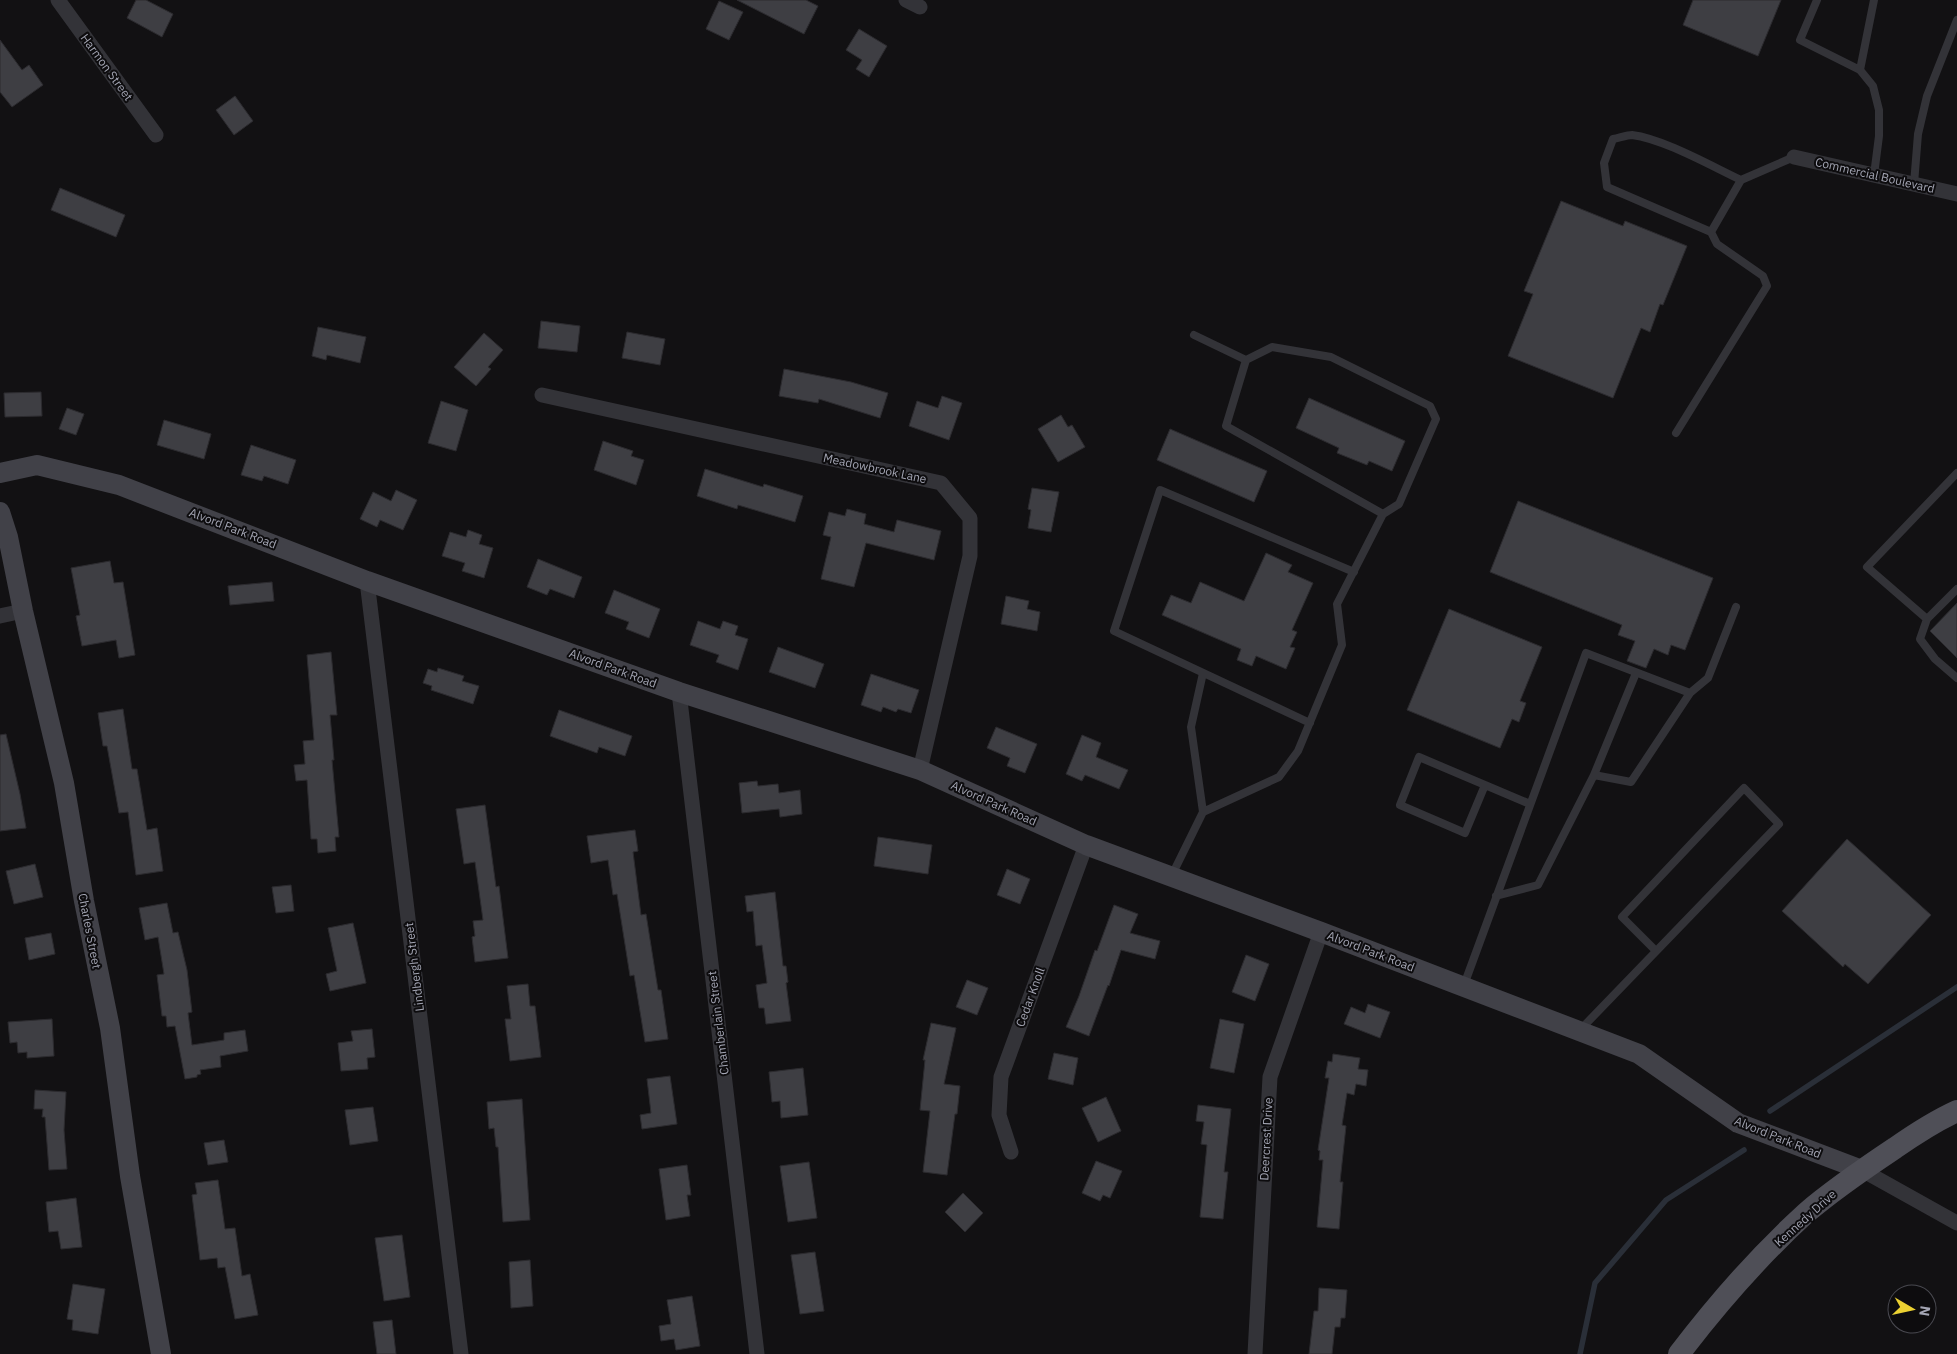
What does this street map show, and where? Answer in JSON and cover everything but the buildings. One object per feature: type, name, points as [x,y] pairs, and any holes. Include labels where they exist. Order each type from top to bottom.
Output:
[{"type":"main road","name":"Kennedy Drive","points":[[1679,1354],[1712,1312],[1807,1213],[1862,1170],[1938,1120],[1957,1110]]},
{"type":"street","name":"Harmon Street","points":[[58,0],[156,134]]},
{"type":"street","points":[[906,0],[920,7]]},
{"type":"street","name":"Commercial Boulevard","points":[[1794,157],[1957,194]]},
{"type":"street","name":"Meadowbrook Lane","points":[[542,395],[941,483],[970,518],[970,556],[920,770]]},
{"type":"street","name":"Alvord Park Road","points":[[0,473],[37,465],[119,484],[367,580],[679,692],[920,770],[1086,845],[1321,932],[1639,1054],[1738,1123],[1862,1170],[1957,1223]]},
{"type":"street","name":"Charles Street","points":[[0,512],[8,537],[23,611],[64,784],[84,901],[110,1028],[130,1176],[161,1354]]},
{"type":"street","name":"Lindbergh Street","points":[[367,580],[461,1354]]},
{"type":"street","points":[[0,616],[23,611]]},
{"type":"street","name":"Chamberlain Street","points":[[679,692],[757,1354]]},
{"type":"street","name":"Cedar Knoll","points":[[1011,1152],[999,1115],[1000,1077],[1086,845]]},
{"type":"street","name":"Deercrest Drive","points":[[1255,1354],[1270,1077],[1321,932]]},
{"type":"lane","points":[[1817,0],[1800,40],[1860,70],[1873,86],[1879,110],[1879,136],[1874,175]]},
{"type":"lane","points":[[1860,70],[1874,0]]},
{"type":"lane","points":[[1914,184],[1918,134],[1927,96],[1957,20]]},
{"type":"lane","points":[[1676,433],[1767,286],[1763,276],[1717,244],[1711,232],[1607,187],[1604,163],[1613,139],[1631,135],[1674,149],[1741,180]]},
{"type":"lane","points":[[1711,232],[1741,180],[1794,157]]},
{"type":"lane","points":[[1194,335],[1246,360]]},
{"type":"lane","points":[[1203,812],[1280,777],[1298,751],[1342,645],[1337,604],[1383,514],[1399,504],[1436,419],[1430,406],[1331,357],[1272,347],[1246,360],[1226,426],[1383,514]]},
{"type":"lane","points":[[1927,619],[1868,566],[1957,473]]},
{"type":"lane","points":[[1310,723],[1114,631],[1160,490],[1354,572]]},
{"type":"lane","points":[[1957,589],[1927,619],[1920,639],[1935,659],[1957,678]]},
{"type":"lane","points":[[1594,775],[1631,782],[1690,693],[1708,678],[1736,607]]},
{"type":"lane","points":[[1463,987],[1586,654],[1690,693]]},
{"type":"lane","points":[[1171,876],[1203,812],[1191,727],[1203,673]]},
{"type":"lane","points":[[1496,896],[1538,886],[1594,775],[1636,673]]},
{"type":"lane","points":[[1485,785],[1465,832],[1400,805],[1419,757],[1530,804]]},
{"type":"lane","points":[[1579,1031],[1779,824],[1744,788],[1622,917],[1656,951]]},
{"type":"waterway","points":[[1770,1111],[1957,987]]},
{"type":"waterway","points":[[1580,1354],[1595,1283],[1666,1200],[1744,1150]]}]
